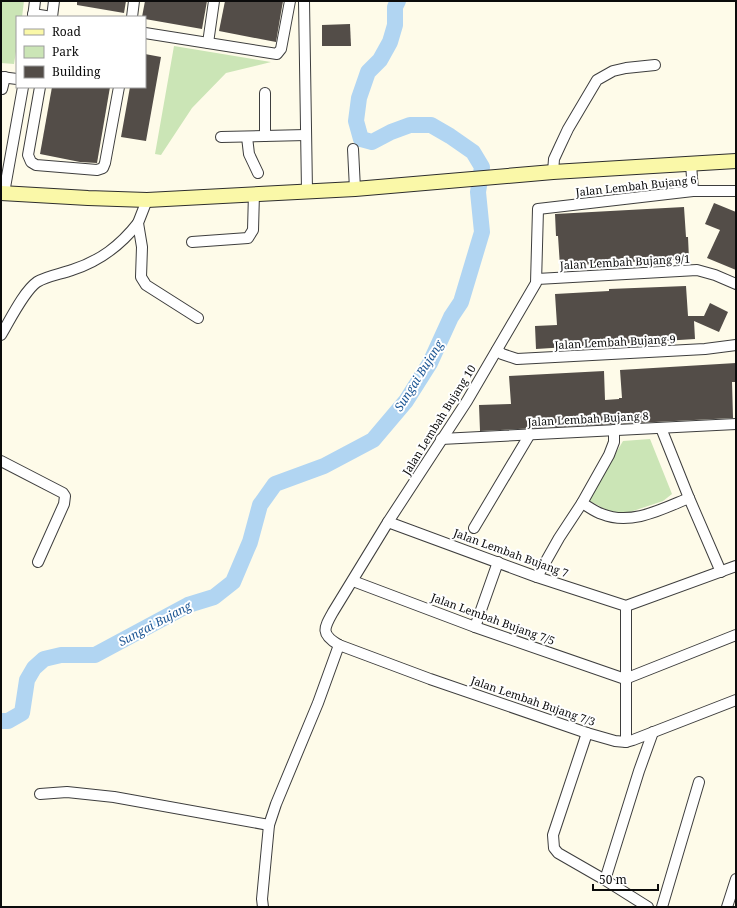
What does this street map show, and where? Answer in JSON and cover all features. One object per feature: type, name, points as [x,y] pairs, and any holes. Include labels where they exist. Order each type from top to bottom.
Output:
[{"type":"street","points":[[33,16],[35,1]]},
{"type":"street","points":[[52,16],[54,1]]},
{"type":"street","points":[[132,16],[134,1]]},
{"type":"street","points":[[208,42],[214,1]]},
{"type":"street","points":[[146,32],[277,54],[282,49],[290,1]]},
{"type":"street","points":[[304,1],[307,190]]},
{"type":"street","points":[[553,172],[554,159],[568,129],[597,80],[614,71],[626,68],[655,65]]},
{"type":"street","points":[[2,89],[3,77],[16,79]]},
{"type":"street","points":[[23,88],[3,193],[147,200],[307,190],[355,189],[553,172],[736,161]]},
{"type":"street","points":[[40,88],[28,155],[31,162],[36,165],[100,170],[103,168],[105,163],[119,88]]},
{"type":"street","points":[[265,92],[265,136]]},
{"type":"street","points":[[221,137],[306,136]]},
{"type":"street","points":[[248,137],[249,154],[258,173]]},
{"type":"street","points":[[353,149],[355,189]]},
{"type":"street","points":[[691,164],[693,191]]},
{"type":"street","name":"Jalan Lembah Bujang 6","points":[[538,209],[693,191],[736,191]]},
{"type":"street","points":[[192,242],[248,238],[253,230],[254,193]]},
{"type":"street","points":[[1,335],[31,288],[38,281],[87,265],[100,259],[128,236],[138,223],[147,200]]},
{"type":"street","name":"Jalan Lembah Bujang 10","points":[[325,634],[326,624],[388,522],[467,401],[534,287],[537,279],[538,209]]},
{"type":"street","points":[[138,223],[142,247],[141,277],[143,282],[198,318]]},
{"type":"street","name":"Jalan Lembah Bujang 9/1","points":[[537,279],[697,270],[715,275],[736,284]]},
{"type":"street","name":"Jalan Lembah Bujang 9","points":[[497,350],[502,354],[517,359],[705,349],[736,345]]},
{"type":"street","name":"Jalan Lembah Bujang 8","points":[[441,439],[736,424]]},
{"type":"street","points":[[661,428],[721,572]]},
{"type":"street","points":[[537,576],[559,538],[582,504],[613,447],[614,430]]},
{"type":"street","points":[[474,528],[530,434]]},
{"type":"street","points":[[1,462],[63,493],[65,496],[64,504],[38,562]]},
{"type":"street","points":[[582,504],[602,514],[620,519],[632,518],[689,498]]},
{"type":"street","name":"Jalan Lembah Bujang 7","points":[[388,522],[537,576],[626,606]]},
{"type":"street","points":[[475,626],[498,562]]},
{"type":"street","points":[[736,566],[626,606],[626,742],[736,700]]},
{"type":"street","name":"Jalan Lembah Bujang 7/5","points":[[352,581],[625,679]]},
{"type":"street","name":"Jalan Lembah Bujang 7/3","points":[[325,634],[330,640],[339,645],[430,679],[587,733],[616,741],[626,742]]},
{"type":"street","points":[[625,679],[736,635]]},
{"type":"street","points":[[263,907],[262,899],[269,825],[276,804],[318,704],[339,645]]},
{"type":"street","points":[[605,880],[639,771],[653,732]]},
{"type":"street","points":[[587,733],[553,835],[554,848],[558,853],[648,907]]},
{"type":"street","points":[[662,907],[699,782]]},
{"type":"street","points":[[40,794],[67,792],[114,797],[269,825]]},
{"type":"street","points":[[727,907],[736,879]]},
{"type":"green space","points":[[1,1],[24,1],[22,16],[16,16],[16,51],[14,64],[1,63]]},
{"type":"green space","points":[[174,46],[271,62],[226,73],[192,108],[161,155],[155,154]]},
{"type":"green space","points":[[650,439],[672,494],[663,501],[618,516],[588,500],[623,441]]},
{"type":"building","points":[[77,1],[126,1],[124,13],[77,5]]},
{"type":"building","points":[[145,1],[207,1],[202,29],[146,19],[146,16],[142,16]]},
{"type":"building","points":[[225,1],[283,1],[276,42],[219,31]]},
{"type":"building","points":[[350,24],[351,46],[322,46],[322,25]]},
{"type":"building","points":[[146,54],[161,57],[146,141],[121,137],[130,88],[146,88]]},
{"type":"building","points":[[52,88],[110,88],[97,163],[80,162],[40,154]]},
{"type":"building","points":[[714,203],[736,212],[736,270],[707,258],[720,230],[705,224]]},
{"type":"building","points":[[684,207],[689,259],[560,266],[555,214]]},
{"type":"building","points":[[686,286],[688,316],[704,316],[710,303],[728,312],[719,332],[694,321],[695,339],[536,349],[535,326],[557,325],[555,294],[609,291],[609,289]]},
{"type":"building","points":[[736,363],[736,382],[732,382],[733,418],[480,431],[479,405],[511,404],[509,376],[604,371],[605,400],[622,398],[620,370]]},
{"type":"waterway","name":"Sungai Bujang","points":[[1,721],[8,721],[22,713],[27,680],[34,668],[44,659],[61,655],[95,655],[188,605],[214,597],[233,582],[250,542],[260,505],[275,484],[324,466],[373,440],[406,401],[430,363],[451,317],[461,302],[482,232],[478,192],[482,167],[473,152],[431,125],[410,125],[391,132],[372,142],[361,139],[356,121],[359,98],[368,72],[380,60],[390,42],[395,25],[395,7],[398,1]]}]
